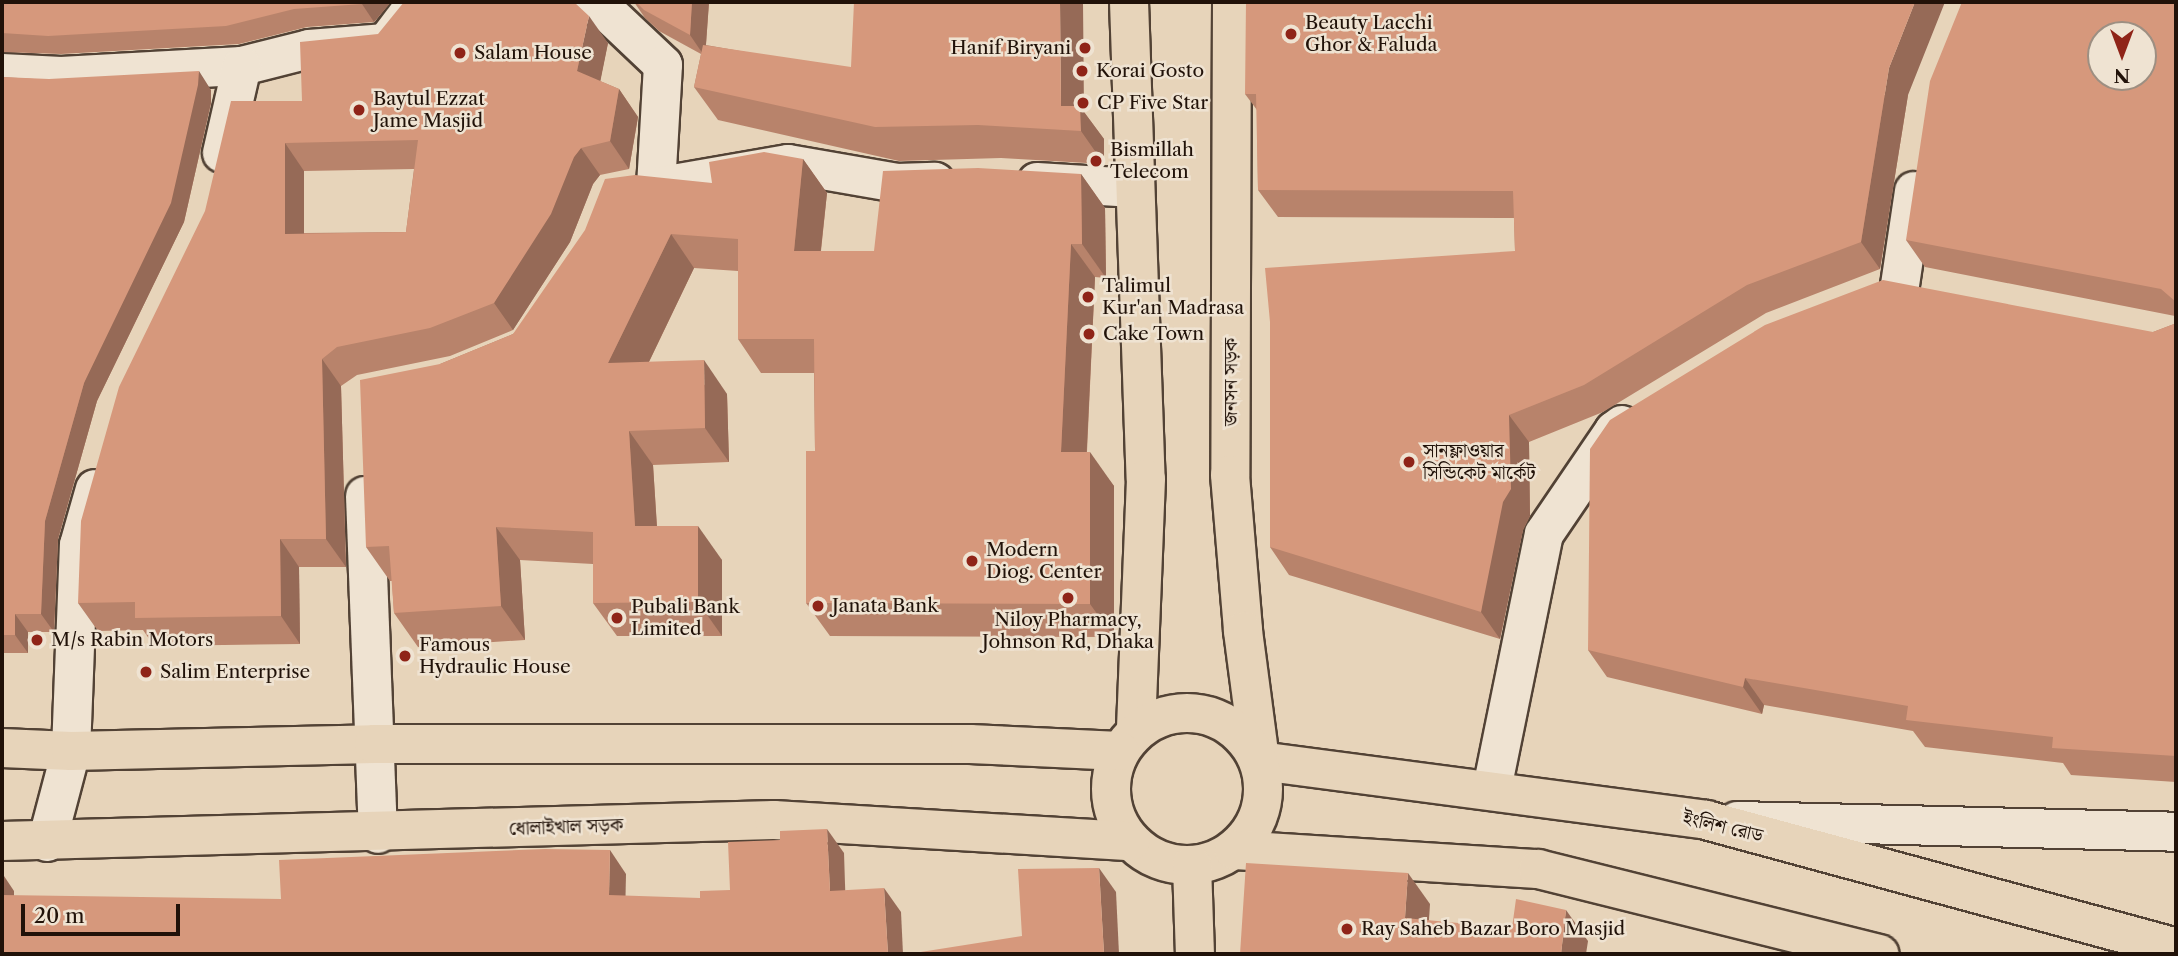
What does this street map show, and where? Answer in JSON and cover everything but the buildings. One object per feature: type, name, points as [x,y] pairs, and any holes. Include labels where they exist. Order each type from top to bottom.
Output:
[{"type":"main road","points":[[1129,2],[1146,479],[1128,742],[1111,774],[1111,797],[1117,820],[1130,841],[1155,858],[1192,865],[1234,850],[1538,869],[1860,951]]},
{"type":"main road","name":"জনসন সড়ক","points":[[1232,2],[1230,475],[1242,631],[1260,761]]},
{"type":"main road","points":[[2,748],[71,751],[374,744],[1128,742],[1169,716],[1205,714],[1228,724],[1247,740],[1260,761],[1265,785],[1262,810],[1251,832],[1234,850]]},
{"type":"main road","name":"ইংলিশ রোড","points":[[1260,761],[1492,789],[1706,820],[2176,948]]},
{"type":"main road","name":"ধোলাইখাল সড়ক","points":[[2,841],[378,834],[775,820],[1130,841]]},
{"type":"main road","points":[[1192,865],[1195,954]]},
{"type":"street","points":[[2,73],[61,76],[242,66],[309,50],[386,43],[417,2]]},
{"type":"street","points":[[586,2],[607,12],[663,65],[640,189],[788,164],[897,183],[989,181],[1134,188]]},
{"type":"street","points":[[214,188],[242,66]]},
{"type":"street","points":[[1900,285],[1920,155]]},
{"type":"street","points":[[1862,299],[1900,285],[1940,292]]},
{"type":"street","points":[[1492,789],[1544,534],[1614,430],[1648,410]]},
{"type":"street","points":[[47,842],[71,751],[79,545],[104,457]]},
{"type":"street","points":[[364,465],[378,834]]},
{"type":"street","points":[[1706,820],[2176,832]]},
{"type":"place","name":"Beauty Lacchi Ghor & Faluda","points":[[1291,34]]},
{"type":"place","name":"Hanif Biryani","points":[[1085,48]]},
{"type":"place","name":"Salam House","points":[[460,53]]},
{"type":"place","name":"Korai Gosto","points":[[1082,71]]},
{"type":"place","name":"CP Five Star","points":[[1083,103]]},
{"type":"place","name":"Baytul Ezzat Jame Masjid","points":[[359,110]]},
{"type":"place","name":"Bismillah Telecom","points":[[1096,161]]},
{"type":"place","name":"Talimul Kur'an Madrasa","points":[[1088,297]]},
{"type":"place","name":"Cake Town","points":[[1089,334]]},
{"type":"place","name":"সানফ্লাওয়ার সিন্ডিকেট মার্কেট","points":[[1409,462]]},
{"type":"place","name":"Modern Diog. Center","points":[[972,561]]},
{"type":"place","name":"Niloy Pharmacy, Johnson Rd, Dhaka","points":[[1068,598]]},
{"type":"place","name":"Janata Bank","points":[[818,606]]},
{"type":"place","name":"Pubali Bank Limited","points":[[617,618]]},
{"type":"place","name":"M/s Rabin Motors","points":[[37,640]]},
{"type":"place","name":"Famous Hydraulic House","points":[[405,656]]},
{"type":"place","name":"Salim Enterprise","points":[[146,672]]},
{"type":"place","name":"Ray Saheb Bazar Boro Masjid","points":[[1347,929]]}]
